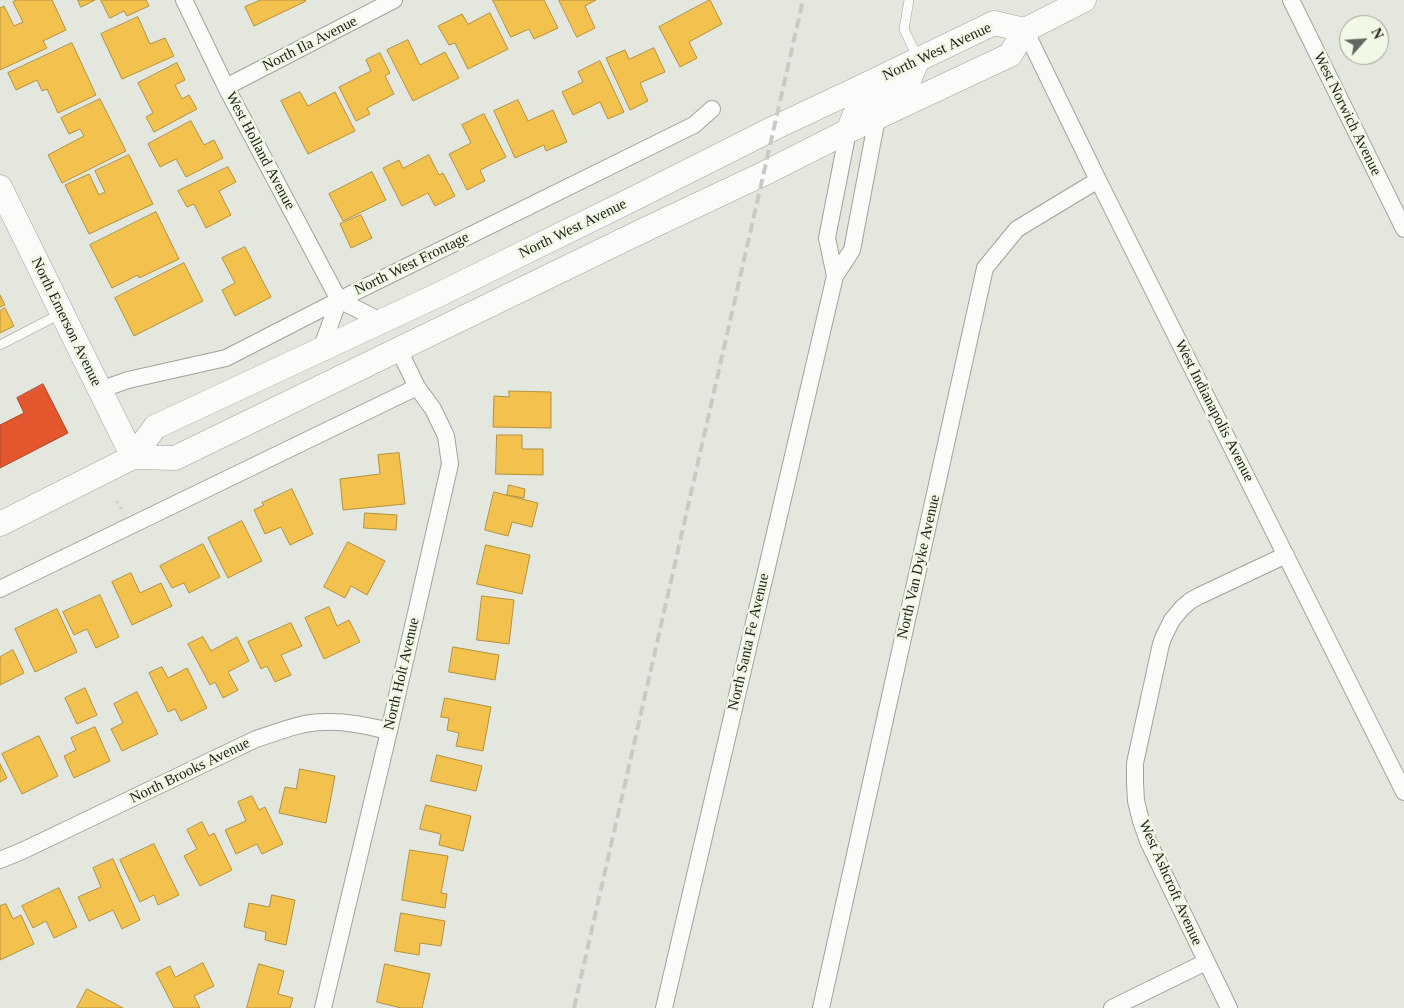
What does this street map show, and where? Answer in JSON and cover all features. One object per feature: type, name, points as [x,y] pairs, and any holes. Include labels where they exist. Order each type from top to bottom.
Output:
[{"type":"main road","points":[[1025,30],[1084,0]]},
{"type":"main road","name":"North West Avenue","points":[[0,524],[133,457],[154,428],[438,295],[774,128],[994,23],[1025,30],[1010,55],[848,131],[763,174],[175,458],[133,457]]},
{"type":"main road","points":[[848,131],[855,114],[869,103],[908,83],[918,60]]},
{"type":"main road","name":"North Emerson Avenue","points":[[0,187],[133,457]]},
{"type":"main road","points":[[382,321],[399,350]]},
{"type":"street","name":"West Holland Avenue","points":[[184,0],[226,87],[339,300]]},
{"type":"street","name":"North Ila Avenue","points":[[226,87],[394,0]]},
{"type":"street","name":"West Norwich Avenue","points":[[1291,0],[1404,229]]},
{"type":"street","name":"West Indianapolis Avenue","points":[[1025,30],[1404,792]]},
{"type":"street","name":"North West Frontage","points":[[100,390],[128,380],[226,358],[694,124],[712,109]]},
{"type":"street","name":"North Santa Fe Avenue","points":[[664,1008],[835,276],[852,250],[877,118]]},
{"type":"street","name":"North Santa Fe Avenue","points":[[835,276],[827,238],[848,131]]},
{"type":"street","name":"North Van Dyke Avenue","points":[[821,1008],[985,268],[1017,229],[1098,180]]},
{"type":"street","points":[[321,349],[339,300],[382,321]]},
{"type":"street","name":"North Holt Avenue","points":[[323,1008],[390,730],[450,464],[446,436],[433,410],[417,387],[399,350]]},
{"type":"street","points":[[0,589],[417,387]]},
{"type":"street","name":"West Ashcroft Avenue","points":[[1229,1008],[1150,846],[1140,821],[1135,793],[1137,754],[1161,644],[1177,614],[1186,604],[1199,596],[1286,555]]},
{"type":"street","name":"North Brooks Avenue","points":[[0,860],[256,739],[294,727],[322,722],[354,723],[390,730]]},
{"type":"street","points":[[1112,1008],[1206,962]]},
{"type":"lane","points":[[909,0],[904,29],[918,60]]},
{"type":"lane","points":[[0,344],[62,313]]},
{"type":"path","points":[[117,501],[124,514]]},
{"type":"building: Homes","points":[[17,0],[52,0],[66,30],[43,41],[47,48],[0,70],[0,8],[4,6],[14,26],[23,22],[13,2]]},
{"type":"building: Homes","points":[[78,0],[95,0],[81,7]]},
{"type":"building: Homes","points":[[101,0],[146,0],[149,6],[127,16],[124,11],[110,18]]},
{"type":"building: Homes","points":[[261,0],[306,1],[254,26],[245,7]]},
{"type":"building: Homes","points":[[493,0],[544,0],[558,28],[534,39],[529,29],[511,37]]},
{"type":"building: Homes","points":[[559,0],[596,0],[585,6],[595,28],[577,37]]},
{"type":"building: Homes","points":[[710,0],[722,24],[689,42],[697,58],[680,67],[659,27]]},
{"type":"building: Homes","points":[[490,13],[508,49],[468,69],[455,43],[449,45],[438,26],[462,14],[468,24]]},
{"type":"building: Homes","points":[[138,17],[150,44],[165,38],[174,56],[122,79],[101,34]]},
{"type":"building: Homes","points":[[408,40],[420,65],[445,52],[459,78],[413,101],[387,50]]},
{"type":"building: Homes","points":[[72,43],[96,95],[58,113],[47,89],[42,91],[37,80],[16,90],[8,73]]},
{"type":"building: Homes","points":[[654,48],[665,72],[640,83],[648,101],[630,110],[606,58],[625,50],[629,59]]},
{"type":"building: Homes","points":[[380,53],[390,73],[385,76],[394,94],[367,108],[370,114],[356,121],[339,87],[371,71],[366,60]]},
{"type":"building: Homes","points":[[600,61],[624,112],[608,119],[600,102],[573,115],[562,92],[583,82],[578,72]]},
{"type":"building: Homes","points":[[177,63],[185,80],[175,85],[182,99],[189,95],[197,109],[154,132],[146,117],[153,113],[138,83]]},
{"type":"building: Homes","points":[[300,92],[308,106],[335,92],[355,131],[308,154],[281,101]]},
{"type":"building: Homes","points":[[100,99],[126,151],[62,183],[48,155],[84,136],[80,129],[69,134],[61,118]]},
{"type":"building: Homes","points":[[518,100],[528,121],[553,110],[567,142],[546,151],[544,145],[515,158],[494,111]]},
{"type":"building: Homes","points":[[484,114],[506,157],[480,170],[485,181],[467,190],[449,154],[471,143],[462,125]]},
{"type":"building: Homes","points":[[191,121],[204,145],[214,140],[223,158],[186,177],[176,159],[160,167],[148,144]]},
{"type":"building: Homes","points":[[129,155],[153,204],[89,234],[65,185],[89,174],[99,195],[105,192],[95,171]]},
{"type":"building: Homes","points":[[429,155],[439,175],[443,173],[455,196],[435,206],[428,193],[402,206],[383,168],[399,160],[403,168]]},
{"type":"building: Homes","points":[[228,167],[236,182],[219,191],[231,215],[206,228],[194,204],[187,207],[178,191]]},
{"type":"building: Homes","points":[[372,172],[386,200],[343,221],[329,194]]},
{"type":"building: Homes","points":[[156,212],[179,259],[139,278],[138,275],[112,288],[90,245]]},
{"type":"building: Homes","points":[[361,215],[372,238],[351,248],[340,224]]},
{"type":"building: Homes","points":[[245,247],[271,297],[235,316],[222,290],[235,283],[222,258]]},
{"type":"building: Homes","points":[[184,263],[203,301],[134,336],[115,298]]},
{"type":"building: Homes","points":[[0,295],[5,305],[0,307]]},
{"type":"building: Homes","points":[[5,308],[14,326],[0,333],[0,311]]},
{"type":"building: Homes","points":[[509,391],[551,392],[551,428],[493,427],[494,396],[509,397]]},
{"type":"building: Homes","points":[[497,435],[522,435],[522,449],[543,449],[543,475],[496,474]]},
{"type":"building: Homes","points":[[399,453],[405,504],[343,510],[340,479],[380,474],[378,455]]},
{"type":"building: Homes","points":[[509,485],[525,489],[524,498],[507,495]]},
{"type":"building: Homes","points":[[292,489],[313,534],[290,545],[281,527],[265,534],[254,510],[264,505],[262,503]]},
{"type":"building: Homes","points":[[494,492],[538,503],[532,527],[512,522],[508,536],[485,530]]},
{"type":"building: Homes","points":[[365,513],[397,515],[396,530],[364,528]]},
{"type":"building: Homes","points":[[242,521],[262,561],[228,578],[208,538]]},
{"type":"building: Homes","points":[[348,542],[385,561],[367,595],[351,586],[345,598],[324,587]]},
{"type":"building: Homes","points":[[203,544],[220,577],[189,593],[184,583],[172,588],[160,566]]},
{"type":"building: Homes","points":[[486,545],[530,555],[522,594],[477,584]]},
{"type":"building: Homes","points":[[131,573],[140,593],[161,583],[172,606],[132,625],[112,582]]},
{"type":"building: Homes","points":[[100,595],[119,637],[96,648],[87,629],[74,635],[63,612]]},
{"type":"building: Homes","points":[[482,596],[514,600],[509,644],[477,640]]},
{"type":"building: Homes","points":[[329,607],[337,626],[349,620],[360,642],[324,659],[305,618]]},
{"type":"building: Homes","points":[[57,609],[77,652],[35,672],[15,629]]},
{"type":"building: Homes","points":[[291,623],[302,646],[281,655],[291,675],[275,682],[267,666],[261,669],[248,642]]},
{"type":"building: Homes","points":[[203,637],[211,651],[237,637],[249,661],[228,672],[238,690],[223,698],[215,682],[210,685],[188,644]]},
{"type":"building: Homes","points":[[453,647],[499,655],[495,680],[449,672]]},
{"type":"building: Homes","points":[[13,650],[24,673],[0,685],[0,657]]},
{"type":"building: Homes","points":[[162,667],[168,678],[187,668],[207,708],[181,721],[175,709],[168,712],[149,673]]},
{"type":"building: Homes","points":[[85,688],[97,715],[77,724],[65,698]]},
{"type":"building: Homes","points":[[137,692],[158,734],[122,751],[111,729],[123,723],[114,704]]},
{"type":"building: Homes","points":[[445,698],[491,707],[483,751],[456,746],[459,733],[447,730],[449,718],[441,717]]},
{"type":"building: Homes","points":[[95,727],[110,761],[74,778],[64,756],[76,750],[71,738]]},
{"type":"building: Homes","points":[[39,736],[58,776],[22,794],[2,754]]},
{"type":"building: Homes","points":[[437,755],[482,766],[476,791],[431,781]]},
{"type":"building: Homes","points":[[0,764],[7,778],[0,782]]},
{"type":"building: Homes","points":[[300,769],[335,776],[326,823],[279,813],[285,787],[296,789]]},
{"type":"building: Homes","points":[[252,796],[259,810],[265,807],[283,844],[262,854],[257,844],[236,854],[225,830],[246,821],[238,802]]},
{"type":"building: Homes","points":[[426,805],[471,816],[463,851],[439,845],[441,834],[420,829]]},
{"type":"building: Homes","points":[[202,822],[209,836],[214,833],[232,870],[200,886],[184,856],[197,849],[187,830]]},
{"type":"building: Homes","points":[[154,844],[179,895],[158,905],[154,895],[140,902],[120,860]]},
{"type":"building: Homes","points":[[410,850],[448,856],[441,893],[447,894],[445,908],[402,900]]},
{"type":"building: Homes","points":[[113,859],[140,920],[122,929],[113,910],[89,921],[78,897],[101,887],[93,868]]},
{"type":"building: Homes","points":[[59,888],[77,927],[54,938],[46,921],[33,928],[22,906]]},
{"type":"building: Homes","points":[[272,895],[295,900],[286,945],[265,940],[266,932],[244,927],[249,903],[269,907]]},
{"type":"building: Homes","points":[[6,904],[13,919],[21,915],[34,944],[0,960],[0,906]]},
{"type":"building: Homes","points":[[401,913],[445,921],[441,946],[420,943],[419,955],[395,951]]},
{"type":"building: Homes","points":[[203,963],[214,986],[194,996],[200,1008],[174,1008],[156,973],[170,966],[175,977]]},
{"type":"building: Homes","points":[[259,964],[284,971],[278,994],[293,998],[290,1008],[247,1008]]},
{"type":"building: Homes","points":[[385,964],[430,974],[422,1008],[401,1008],[377,1002]]},
{"type":"building: Homes","points":[[87,989],[123,1008],[77,1008]]},
{"type":"building: Shops","points":[[43,384],[68,433],[0,468],[0,425],[24,413],[17,398]]},
{"type":"railway","points":[[574,1008],[803,0]]}]
